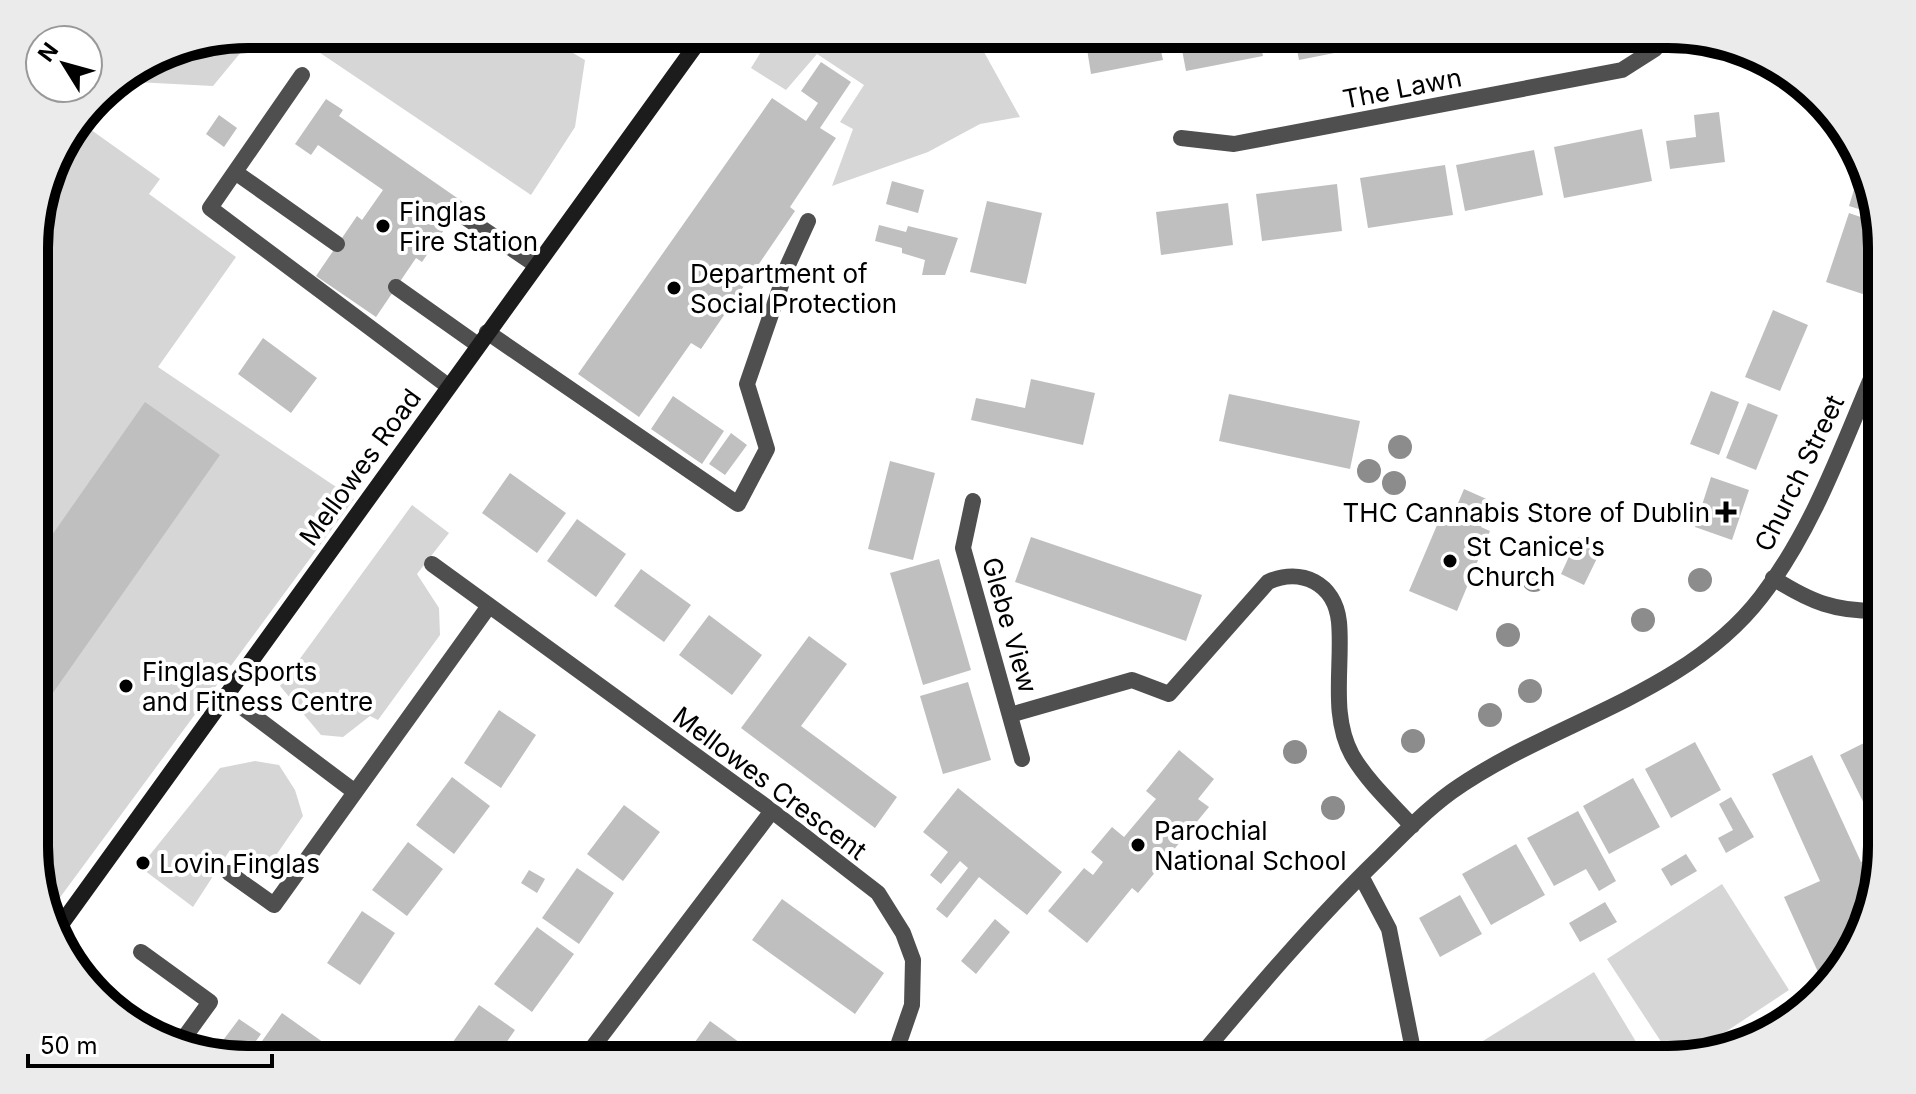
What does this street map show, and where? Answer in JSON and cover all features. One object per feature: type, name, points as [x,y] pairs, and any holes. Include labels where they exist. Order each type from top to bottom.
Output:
[{"type":"main road","name":"Mellowes Road","points":[[63,922],[694,48]]},
{"type":"street","name":"The Lawn","points":[[1181,138],[1234,144],[1622,70],[1656,48]]},
{"type":"street","points":[[302,75],[210,208],[448,386]]},
{"type":"street","points":[[235,172],[337,244]]},
{"type":"street","points":[[462,215],[536,265]]},
{"type":"street","points":[[396,287],[482,338],[738,504],[767,449],[747,384],[788,265],[808,221]]},
{"type":"street","name":"Church Street","points":[[1209,1046],[1361,876],[1451,792],[1531,745],[1635,695],[1709,649],[1760,599],[1801,535],[1868,384]]},
{"type":"street","name":"Glebe View","points":[[973,501],[963,548],[1022,759]]},
{"type":"street","name":"Mellowes Crescent","points":[[432,564],[772,811],[878,893],[903,933],[913,960],[912,1005],[898,1046]]},
{"type":"street","name":"Glebe View","points":[[1010,715],[1132,680],[1169,694],[1268,582],[1286,574],[1303,576],[1330,593],[1339,620],[1340,718],[1352,755],[1412,826]]},
{"type":"street","points":[[1773,578],[1812,602],[1868,611]]},
{"type":"street","points":[[229,873],[274,905],[489,606]]},
{"type":"street","points":[[226,695],[355,792]]},
{"type":"street","points":[[594,1046],[772,811]]},
{"type":"street","points":[[1361,876],[1389,929],[1412,1046]]},
{"type":"street","points":[[141,952],[210,1002],[186,1036]]},
{"type":"shaded area","points":[[244,48],[213,86],[137,82],[183,59]]},
{"type":"shaded area","points":[[313,48],[564,48],[585,60],[575,127],[531,195]]},
{"type":"shaded area","points":[[763,48],[982,48],[1020,117],[980,124],[928,152],[832,186],[853,129],[840,122],[864,85],[817,54],[786,90],[751,68]]},
{"type":"shaded area","name":"Finglas Sports and Fitness Centre","points":[[89,128],[160,179],[149,194],[236,257],[158,367],[354,499],[56,902],[48,846],[48,248],[52,209],[63,171]]},
{"type":"shaded area","points":[[412,505],[449,533],[417,574],[439,608],[440,635],[378,720],[370,716],[343,737],[321,735],[280,686]]},
{"type":"shaded area","points":[[255,761],[279,765],[295,790],[303,816],[266,870],[230,850],[193,907],[140,867],[220,768]]},
{"type":"shaded area","points":[[1722,884],[1789,990],[1712,1041],[1664,1046],[1607,959]]},
{"type":"shaded area","points":[[1594,972],[1639,1046],[1479,1046]]},
{"type":"building","points":[[1074,48],[1160,48],[1163,60],[1091,74],[1087,49],[1075,51]]},
{"type":"building","points":[[1182,48],[1261,48],[1263,56],[1186,71]]},
{"type":"building","points":[[1297,48],[1360,48],[1299,60]]},
{"type":"building","points":[[821,62],[851,82],[820,128],[836,138],[790,207],[795,211],[701,349],[691,343],[639,417],[578,374],[772,98],[806,121],[818,103],[801,91]]},
{"type":"building","points":[[326,99],[343,110],[339,116],[463,202],[422,262],[416,258],[376,317],[316,276],[357,216],[362,220],[383,190],[318,145],[311,155],[295,144]]},
{"type":"building","points":[[1719,112],[1725,162],[1670,169],[1666,141],[1696,137],[1694,115]]},
{"type":"building","points":[[219,115],[237,128],[224,147],[206,134]]},
{"type":"building","points":[[1642,129],[1652,181],[1564,198],[1554,147]]},
{"type":"building","points":[[1534,150],[1543,195],[1465,211],[1456,165]]},
{"type":"building","points":[[1445,165],[1453,215],[1368,228],[1360,178]]},
{"type":"building","points":[[892,181],[924,190],[918,213],[886,204]]},
{"type":"building","points":[[1856,182],[1864,211],[1849,206]]},
{"type":"building","points":[[1337,184],[1342,231],[1262,241],[1256,194]]},
{"type":"building","points":[[987,201],[1042,213],[1026,284],[970,272]]},
{"type":"building","points":[[1228,203],[1233,245],[1161,255],[1156,212]]},
{"type":"building","points":[[1849,213],[1865,219],[1868,296],[1826,282]]},
{"type":"building","points":[[879,225],[906,232],[908,226],[958,238],[945,275],[922,275],[925,260],[902,253],[902,248],[875,241]]},
{"type":"building","points":[[1773,310],[1808,325],[1780,391],[1745,377]]},
{"type":"building","points":[[263,338],[317,378],[291,413],[238,374]]},
{"type":"building","points":[[1031,379],[1095,393],[1083,445],[971,420],[976,398],[1025,408]]},
{"type":"building","points":[[1711,391],[1739,402],[1719,455],[1690,444]]},
{"type":"building","points":[[1229,394],[1360,421],[1350,469],[1219,441]]},
{"type":"building","points":[[673,396],[724,431],[702,464],[651,429]]},
{"type":"building","points":[[145,402],[220,455],[48,700],[48,541]]},
{"type":"building","points":[[1748,403],[1778,415],[1756,470],[1726,458]]},
{"type":"building","points":[[731,433],[747,445],[725,475],[709,464]]},
{"type":"building","points":[[890,461],[935,473],[913,560],[868,549]]},
{"type":"building","points":[[510,473],[566,513],[537,553],[482,513]]},
{"type":"building","points":[[1711,477],[1749,490],[1732,540],[1695,527]]},
{"type":"building","name":"St Canice's Church","points":[[1464,489],[1491,501],[1481,527],[1490,531],[1457,611],[1409,591],[1443,511],[1453,515]]},
{"type":"building","points":[[577,519],[626,554],[596,597],[547,561]]},
{"type":"building","points":[[1031,537],[1202,595],[1186,641],[1015,582]]},
{"type":"building","points":[[1578,537],[1602,548],[1584,585],[1561,574]]},
{"type":"building","points":[[939,559],[971,670],[923,685],[890,573]]},
{"type":"building","points":[[641,569],[691,605],[664,642],[614,606]]},
{"type":"building","points":[[709,615],[762,655],[732,695],[679,655]]},
{"type":"building","points":[[809,636],[847,664],[801,726],[897,797],[875,828],[741,728]]},
{"type":"building","points":[[968,682],[991,760],[943,774],[920,696]]},
{"type":"building","points":[[499,710],[536,735],[501,788],[464,763]]},
{"type":"building","points":[[1868,741],[1868,812],[1840,755]]},
{"type":"building","points":[[1695,742],[1721,790],[1671,818],[1645,769]]},
{"type":"building","name":"Parochial National School","points":[[1179,750],[1214,779],[1198,799],[1209,807],[1138,893],[1132,888],[1087,943],[1048,911],[1084,868],[1093,875],[1103,862],[1091,852],[1112,827],[1124,837],[1156,799],[1146,791]]},
{"type":"building","points":[[1812,755],[1861,862],[1868,859],[1857,911],[1841,946],[1820,976],[1784,897],[1820,881],[1772,774]]},
{"type":"building","points":[[452,777],[490,806],[454,854],[416,825]]},
{"type":"building","points":[[1633,778],[1660,827],[1609,854],[1583,806]]},
{"type":"building","points":[[958,788],[1062,872],[1027,915],[979,877],[947,918],[936,909],[968,868],[960,861],[941,884],[930,875],[948,852],[923,832]]},
{"type":"building","points":[[1731,797],[1754,837],[1726,853],[1718,838],[1733,830],[1719,804]]},
{"type":"building","points":[[624,805],[660,832],[623,881],[587,854]]},
{"type":"building","points":[[1578,811],[1616,881],[1599,891],[1586,869],[1554,886],[1527,838]]},
{"type":"building","points":[[408,842],[443,869],[407,916],[372,890]]},
{"type":"building","points":[[1516,844],[1545,895],[1491,925],[1462,874]]},
{"type":"building","points":[[1686,854],[1697,871],[1671,886],[1661,869]]},
{"type":"building","points":[[577,868],[614,893],[579,944],[542,918]]},
{"type":"building","points":[[529,870],[545,879],[537,893],[521,883]]},
{"type":"building","points":[[1460,895],[1482,934],[1440,957],[1419,918]]},
{"type":"building","points":[[782,899],[884,973],[855,1014],[752,940]]},
{"type":"building","points":[[1605,902],[1617,922],[1580,942],[1569,923]]},
{"type":"building","points":[[362,911],[395,933],[360,985],[327,963]]},
{"type":"building","points":[[995,919],[1010,932],[976,974],[961,961]]},
{"type":"building","points":[[537,927],[574,954],[532,1012],[494,984]]},
{"type":"building","points":[[479,1005],[515,1030],[504,1046],[450,1046]]},
{"type":"building","points":[[282,1013],[328,1046],[258,1046]]},
{"type":"building","points":[[239,1019],[261,1034],[252,1046],[220,1044]]},
{"type":"building","points":[[710,1021],[743,1045],[742,1046],[692,1046]]},
{"type":"place","name":"Finglas Fire Station","points":[[383,226]]},
{"type":"place","name":"Department of Social Protection","points":[[674,288]]},
{"type":"place","name":"THC Cannabis Store of Dublin","points":[[1726,512]]},
{"type":"place","name":"St Canice's Church","points":[[1450,561]]},
{"type":"place","name":"Finglas Sports and Fitness Centre","points":[[126,686]]},
{"type":"place","name":"Parochial National School","points":[[1138,845]]},
{"type":"place","name":"Lovin Finglas","points":[[143,863]]}]
